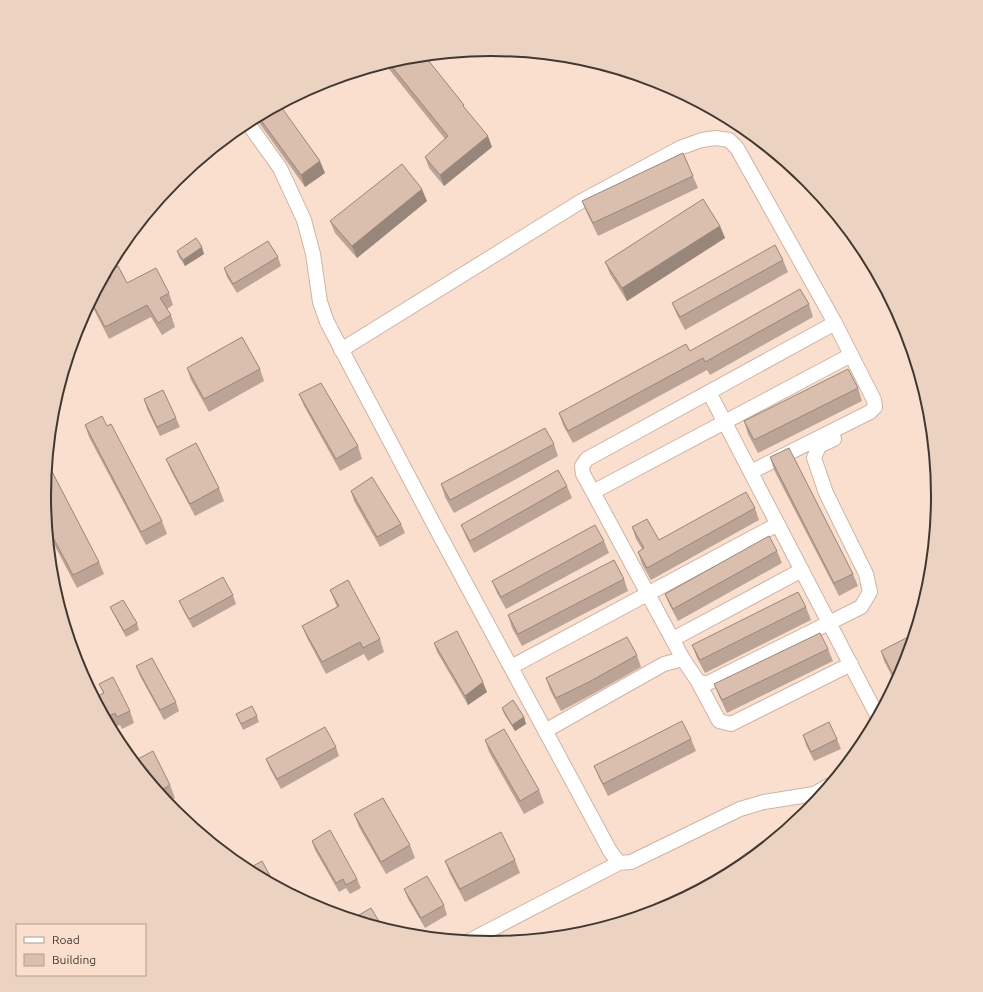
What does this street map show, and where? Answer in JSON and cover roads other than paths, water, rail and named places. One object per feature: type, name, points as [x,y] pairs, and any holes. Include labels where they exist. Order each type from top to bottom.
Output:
[{"type":"street","points":[[251,128],[280,168],[304,220],[313,254],[320,302],[326,322],[610,851],[619,863]]},
{"type":"street","points":[[342,350],[580,202],[682,147],[702,140],[716,138],[729,140],[737,148],[835,322],[874,400],[875,407],[870,412],[750,472]]},
{"type":"street","points":[[835,322],[587,459],[582,466],[584,474],[593,492],[683,659],[697,680],[719,721],[731,724],[851,664]]},
{"type":"street","points":[[593,492],[851,354]]},
{"type":"street","points":[[709,392],[875,712]]},
{"type":"street","points":[[697,680],[702,683],[708,682],[861,607],[870,592],[866,574],[826,493],[814,458],[819,446],[856,428]]},
{"type":"street","points":[[511,667],[778,524]]},
{"type":"street","points":[[672,639],[802,570]]},
{"type":"street","points":[[546,731],[664,664],[683,659]]},
{"type":"street","points":[[479,936],[619,863],[631,862],[740,808],[817,792]]}]
